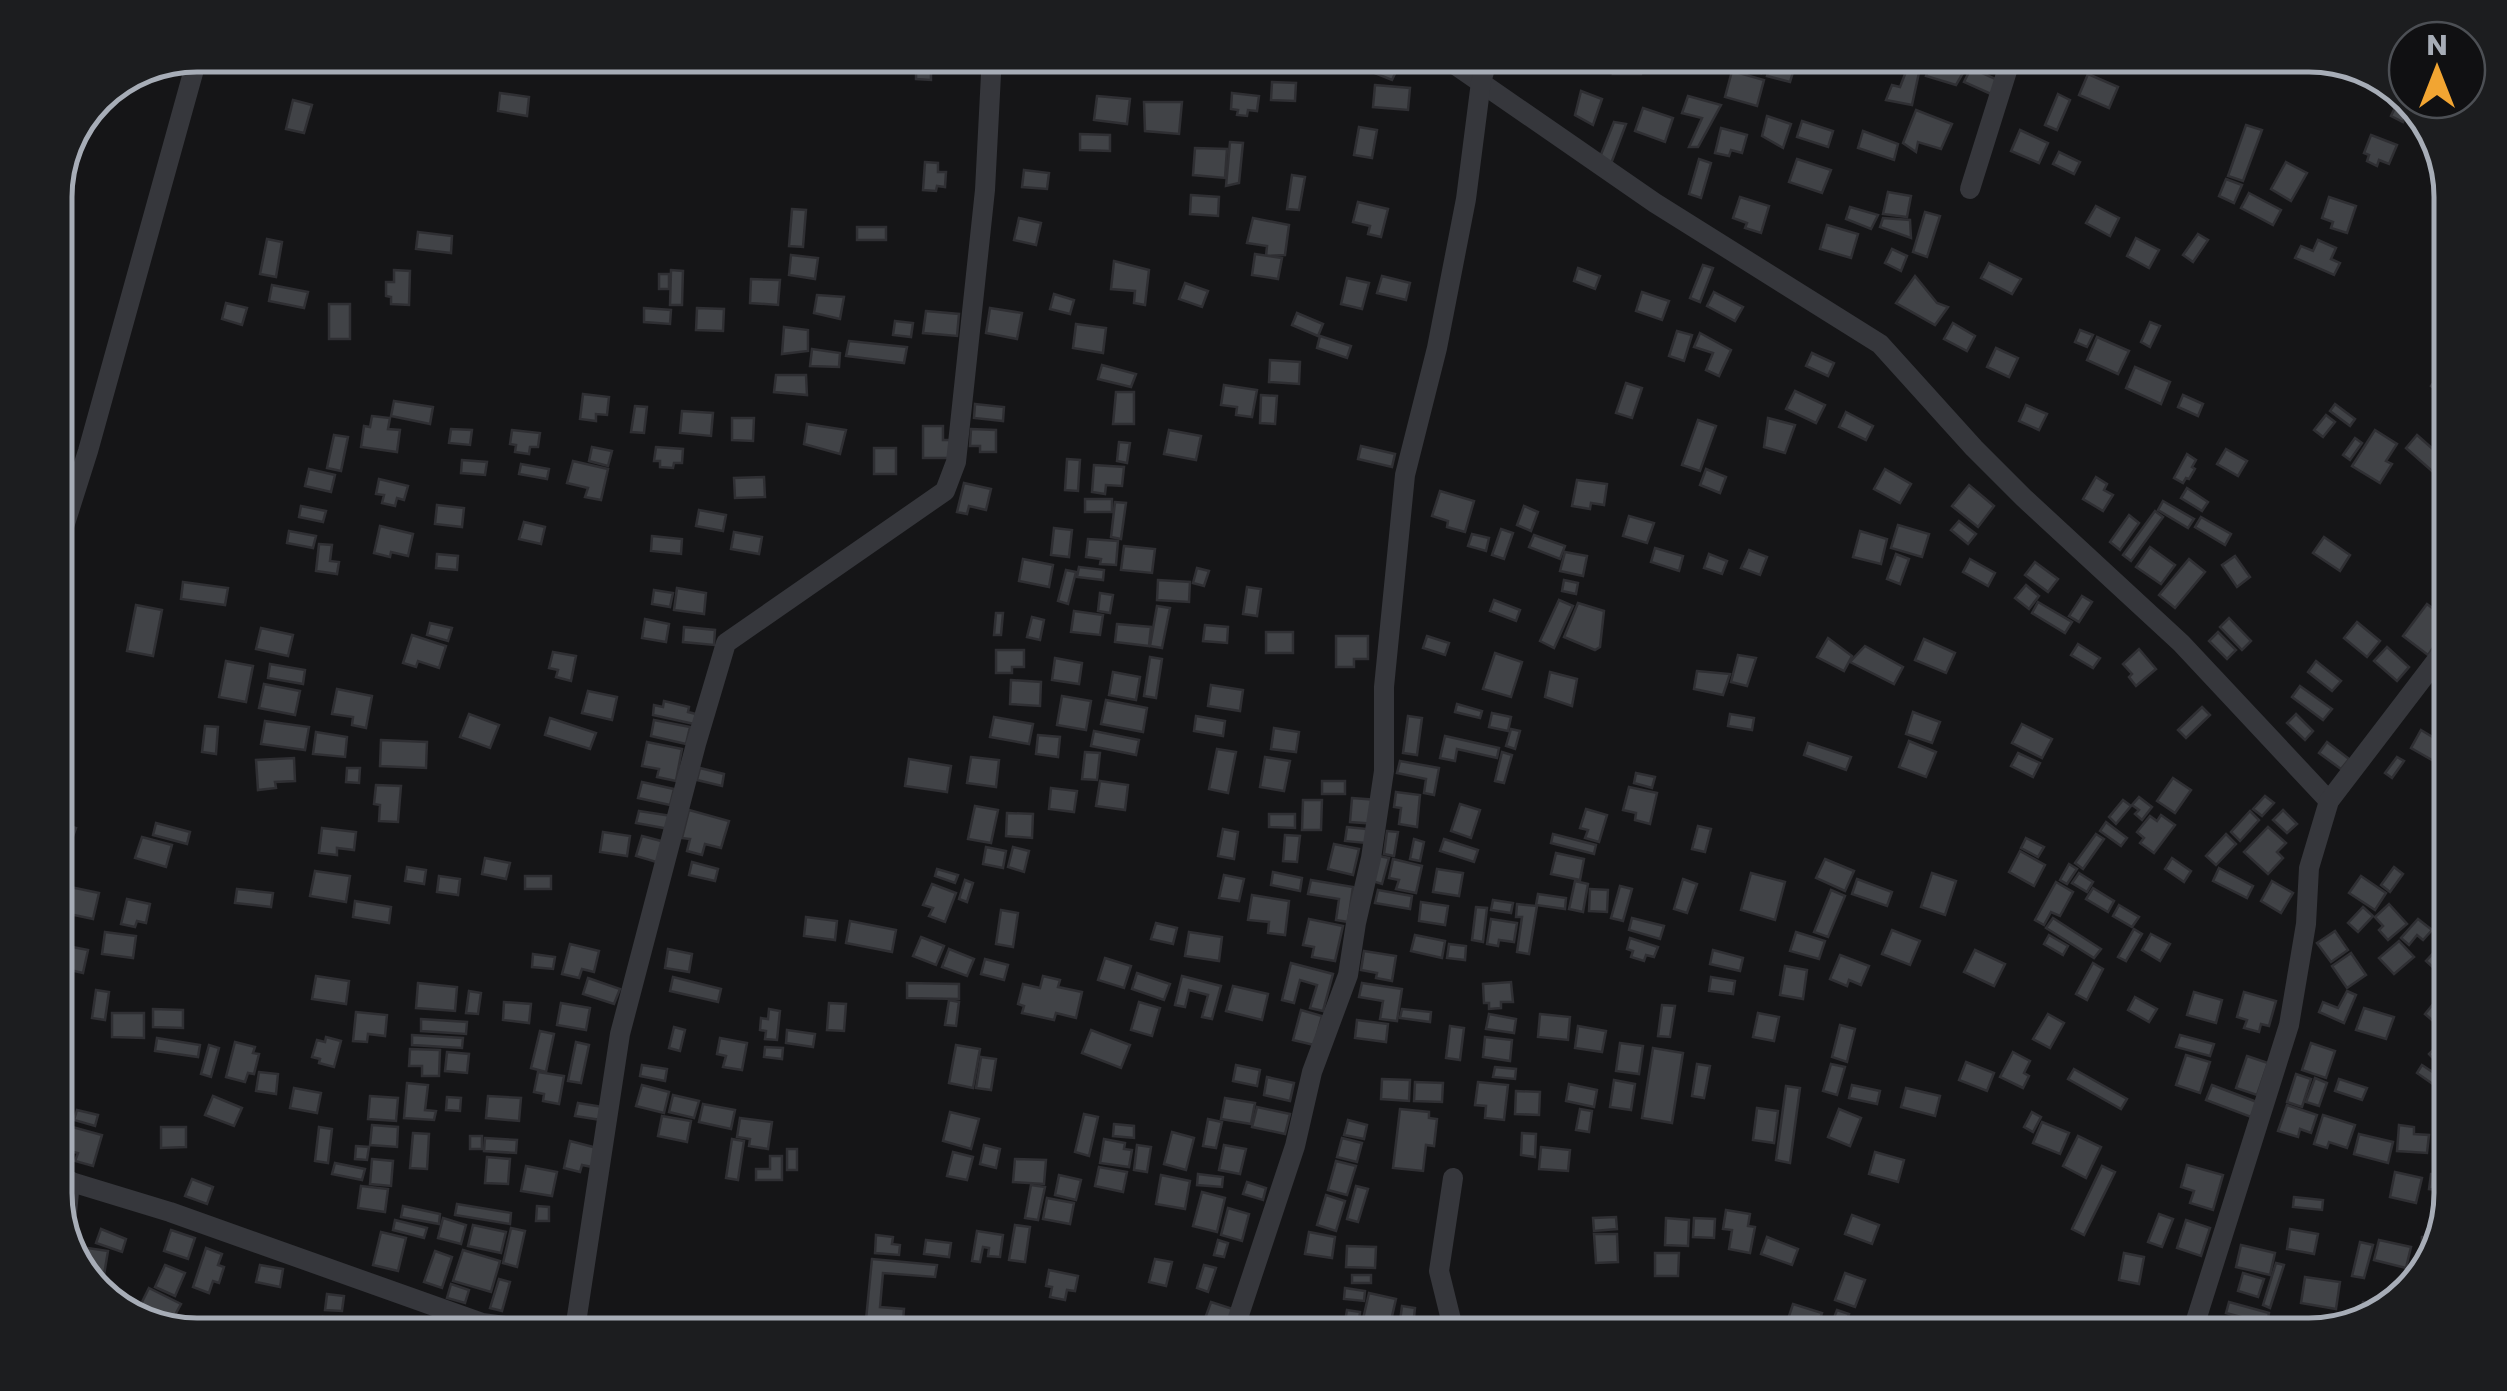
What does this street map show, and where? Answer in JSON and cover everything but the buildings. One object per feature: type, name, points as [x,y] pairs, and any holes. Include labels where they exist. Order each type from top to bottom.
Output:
[{"type":"street","points":[[73,497],[193,72]]},
{"type":"street","points":[[577,1318],[626,1004],[726,643],[945,491],[956,462],[985,190],[991,72]]},
{"type":"street","points":[[1467,72],[1655,203],[1880,344],[1974,448],[2181,643],[2330,801]]},
{"type":"street","points":[[1238,1318],[1295,1146],[1312,1072],[1348,975],[1384,771],[1384,687],[1405,476],[1437,348],[1466,199],[1485,72]]},
{"type":"street","points":[[1970,189],[2007,72]]},
{"type":"street","points":[[2197,1318],[2289,1025],[2306,924],[2309,868],[2330,801],[2434,664]]},
{"type":"street","points":[[1450,1318],[1439,1272],[1453,1178]]},
{"type":"street","points":[[73,1182],[170,1212],[468,1318]]}]
